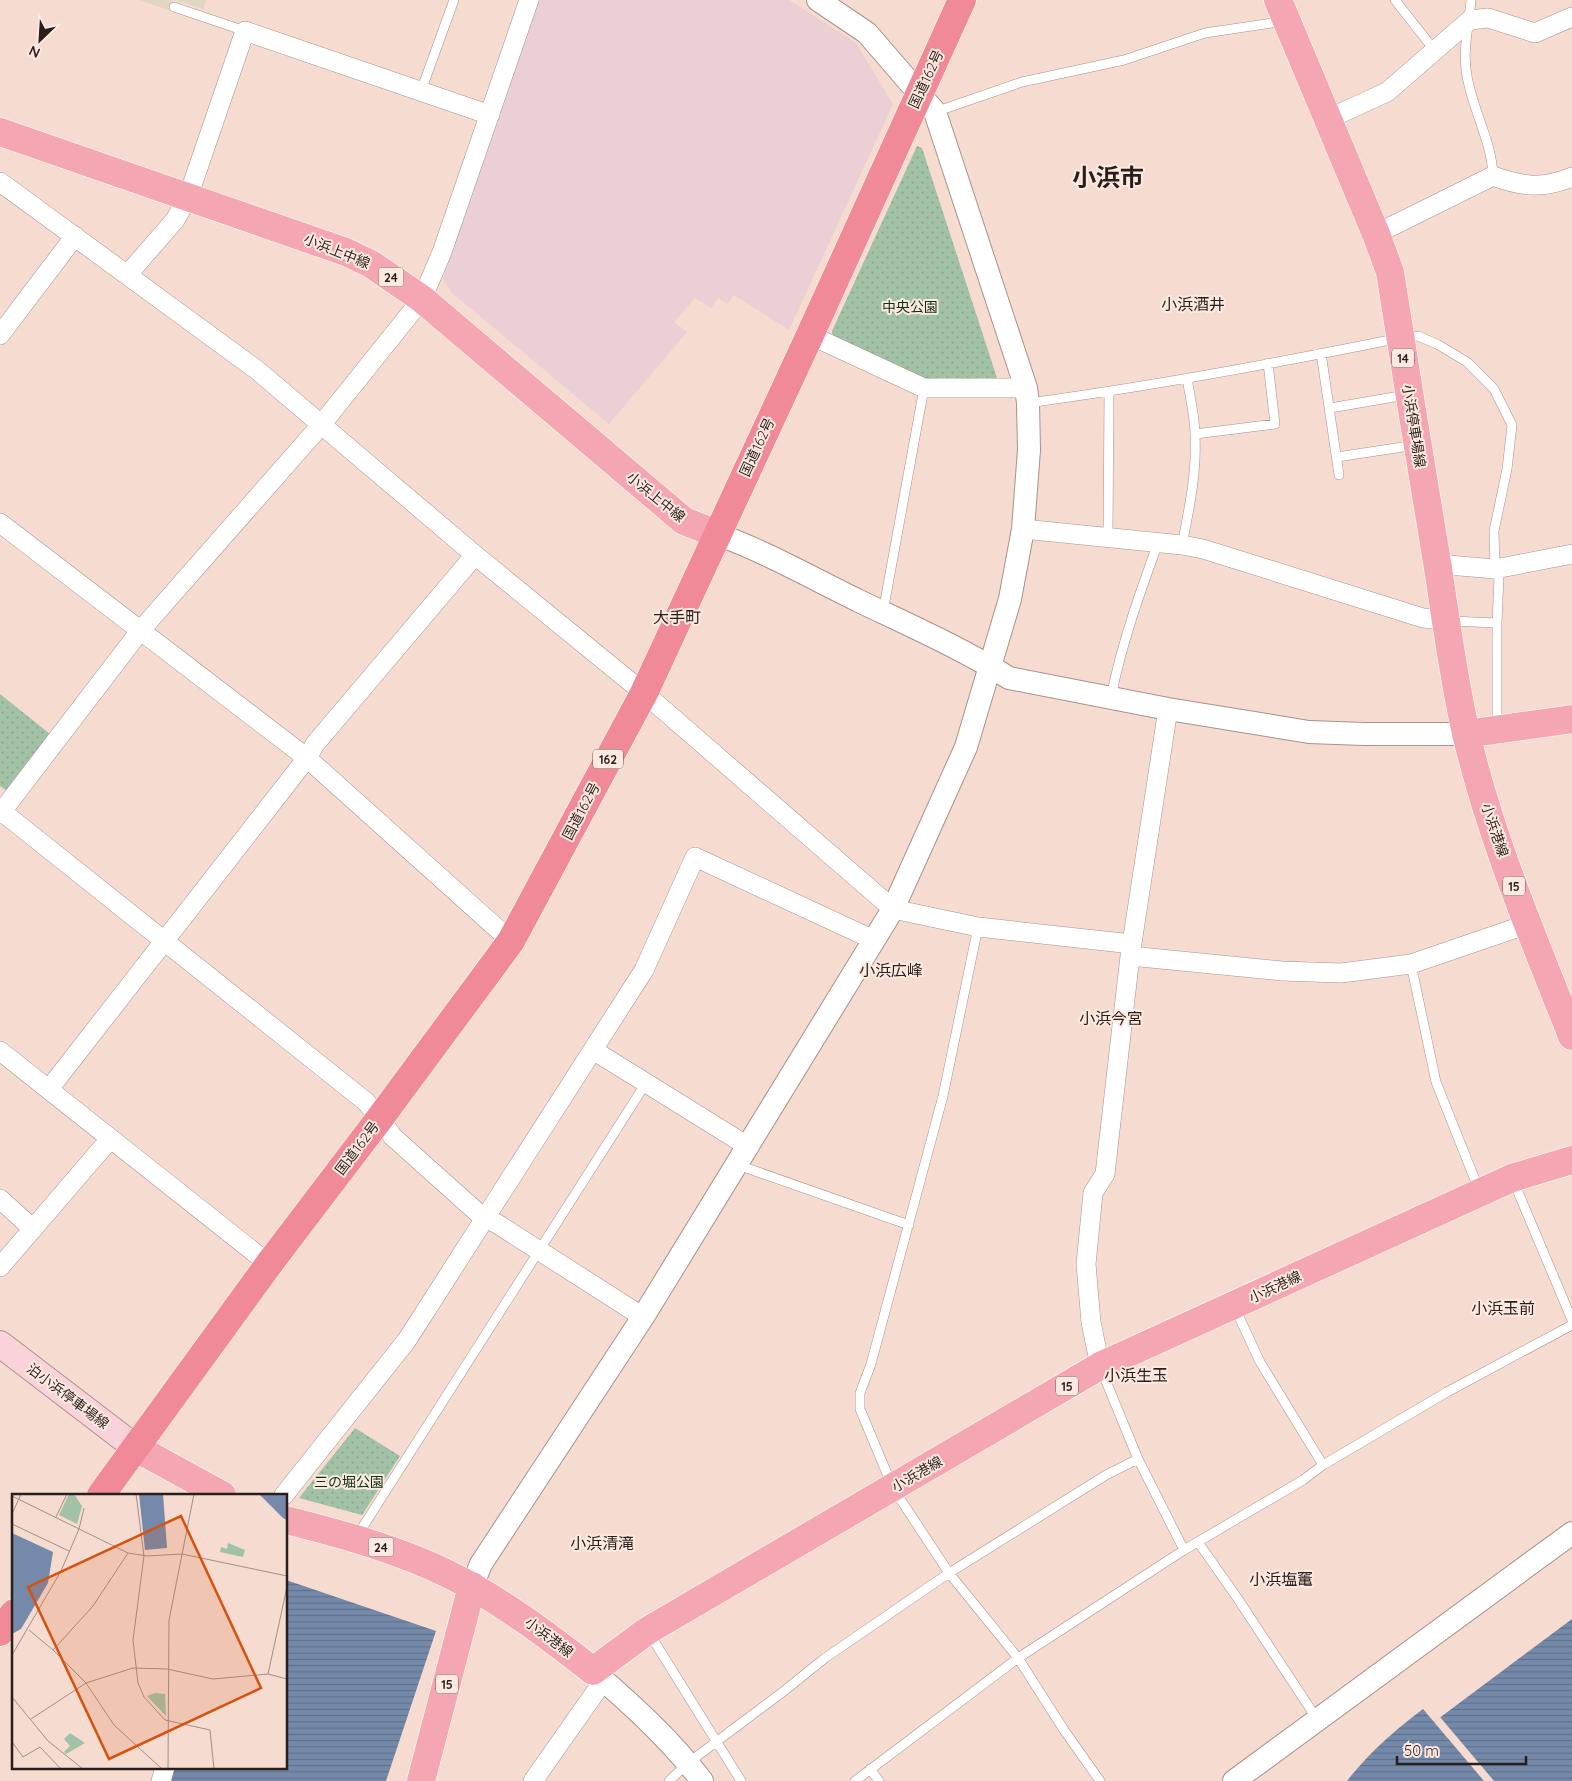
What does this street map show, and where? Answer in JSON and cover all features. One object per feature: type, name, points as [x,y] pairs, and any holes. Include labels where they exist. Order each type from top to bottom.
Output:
[{"type":"highway","name":"国道162号","points":[[102,1494],[269,1264],[511,941],[644,693],[810,335],[927,103],[962,0]]},
{"type":"highway","points":[[0,1632],[12,1616]]},
{"type":"main road","name":"小浜停車場線","points":[[1282,10],[1376,234],[1390,272],[1445,620],[1466,734]]},
{"type":"main road","name":"小浜上中線","points":[[0,132],[346,252],[371,264],[422,299],[684,521],[717,534]]},
{"type":"main road","points":[[1466,734],[1572,719]]},
{"type":"main road","name":"小浜港線","points":[[1466,734],[1488,813],[1528,924],[1572,1036]]},
{"type":"main road","name":"小浜港線","points":[[472,1586],[535,1626],[598,1675],[648,1631],[1100,1366],[1512,1178],[1572,1160]]},
{"type":"main road","name":"泊小浜停車場線","points":[[0,1344],[136,1448]]},
{"type":"main road","points":[[136,1448],[220,1494]]},
{"type":"main road","name":"24","points":[[288,1521],[355,1538],[404,1555],[448,1573],[472,1586]]},
{"type":"main road","name":"15","points":[[422,1781],[472,1586]]},
{"type":"street","points":[[529,0],[442,252],[422,299],[321,425],[140,631],[1,812],[166,941],[365,1101],[392,1136],[478,1213],[643,1317]]},
{"type":"street","points":[[472,1586],[481,1564],[643,1317],[893,909],[966,747],[1010,599],[1023,529],[1029,450],[1027,396],[927,103],[867,33],[818,0]]},
{"type":"street","points":[[1328,119],[1387,92],[1470,20],[1488,18],[1535,33],[1572,17]]},
{"type":"street","points":[[128,274],[175,220],[188,197],[245,31],[490,115]]},
{"type":"street","points":[[1376,234],[1494,176],[1514,184],[1535,186],[1572,177]]},
{"type":"street","points":[[0,182],[258,370],[475,555],[644,693],[893,909],[978,927],[1131,950],[1282,971],[1341,973],[1411,964],[1528,924]]},
{"type":"street","points":[[0,335],[75,236]]},
{"type":"street","points":[[810,335],[924,388],[1027,396]]},
{"type":"street","points":[[0,523],[307,758],[511,941]]},
{"type":"street","points":[[1023,529],[1182,545],[1203,549],[1423,618],[1445,620]]},
{"type":"street","points":[[717,534],[742,543],[883,612],[990,666],[1009,678],[1168,710],[1309,732],[1466,734]]},
{"type":"street","points":[[1437,564],[1495,568],[1572,554]]},
{"type":"street","points":[[48,1090],[166,941],[307,758],[315,744],[475,555]]},
{"type":"street","points":[[1100,1366],[1091,1322],[1086,1264],[1093,1193],[1105,1174],[1131,950],[1168,710]]},
{"type":"street","points":[[285,1494],[407,1340],[644,970],[695,857],[874,940]]},
{"type":"street","points":[[593,1050],[646,1083],[743,1156]]},
{"type":"street","points":[[0,1051],[269,1264]]},
{"type":"street","points":[[0,1267],[110,1139]]},
{"type":"street","points":[[0,1199],[33,1229]]},
{"type":"street","points":[[1234,1781],[1572,1533]]},
{"type":"street","points":[[598,1675],[648,1720],[702,1781]]},
{"type":"street","name":"15","points":[[533,1781],[598,1675]]},
{"type":"street","points":[[161,1781],[165,1768]]},
{"type":"lane","points":[[422,91],[454,0]]},
{"type":"lane","points":[[1395,0],[1435,51]]},
{"type":"lane","points":[[1471,0],[1470,20],[1465,40],[1466,75],[1473,104],[1493,160],[1494,176]]},
{"type":"lane","points":[[174,7],[245,31]]},
{"type":"lane","points":[[927,103],[1124,60],[1282,10]]},
{"type":"lane","points":[[1027,396],[1109,392],[1418,336],[1437,344],[1467,362],[1494,389],[1512,425],[1507,469],[1494,531],[1495,568],[1499,576],[1497,729]]},
{"type":"lane","points":[[1321,353],[1339,475]]},
{"type":"lane","points":[[1195,434],[1275,424],[1268,363]]},
{"type":"lane","points":[[1182,545],[1195,466],[1195,434],[1187,378]]},
{"type":"lane","points":[[883,612],[924,388]]},
{"type":"lane","points":[[1108,538],[1109,392]]},
{"type":"lane","points":[[1330,408],[1409,395]]},
{"type":"lane","points":[[1337,457],[1418,445]]},
{"type":"lane","points":[[1110,697],[1120,653],[1158,543]]},
{"type":"lane","points":[[1445,620],[1497,623]]},
{"type":"lane","points":[[978,927],[943,1096],[871,1364],[860,1393],[860,1409],[892,1488],[950,1573],[1018,1658],[1064,1730],[1100,1781]]},
{"type":"lane","points":[[1411,964],[1436,1082],[1480,1193]]},
{"type":"lane","points":[[355,1538],[646,1083]]},
{"type":"lane","points":[[743,1156],[909,1225]]},
{"type":"lane","points":[[1512,1178],[1572,1320]]},
{"type":"lane","points":[[1234,1305],[1260,1362],[1323,1464]]},
{"type":"lane","points":[[855,1781],[1018,1658],[1184,1550],[1303,1480],[1323,1464],[1447,1392],[1572,1325]]},
{"type":"lane","points":[[1100,1366],[1138,1459],[1184,1550]]},
{"type":"lane","points":[[669,1781],[688,1763],[825,1658],[950,1573],[1106,1475],[1138,1459]]},
{"type":"lane","points":[[1198,1542],[1318,1719]]},
{"type":"lane","points":[[648,1631],[741,1781]]},
{"type":"lane","points":[[870,1769],[879,1781]]},
{"type":"shaded area","points":[[139,0],[173,0],[169,10]]},
{"type":"shaded area","points":[[176,0],[206,0],[203,9]]},
{"type":"shaded area","points":[[537,0],[789,0],[856,43],[893,104],[789,330],[734,295],[727,304],[718,298],[711,308],[695,298],[674,322],[687,332],[609,424],[451,292],[443,279]]},
{"type":"green space","name":"中央公園","points":[[917,146],[922,148],[998,381],[931,381],[919,378],[834,340],[832,331]]},
{"type":"green space","points":[[0,694],[50,734],[7,791],[0,786]]},
{"type":"green space","name":"三の堀公園","points":[[355,1428],[400,1456],[362,1515],[299,1498]]},
{"type":"water","points":[[288,1581],[436,1631],[386,1781],[169,1781],[174,1768],[288,1768]]},
{"type":"water","points":[[1572,1619],[1572,1781],[1347,1781],[1383,1742],[1423,1709],[1434,1722]]},
{"type":"pier","points":[[1440,1717],[1494,1781],[1484,1781],[1434,1722]]},
{"type":"district","name":"小浜市","points":[[1108,177]]},
{"type":"district","name":"小浜酒井","points":[[1193,304]]},
{"type":"district","name":"大手町","points":[[677,617]]},
{"type":"district","name":"小浜広峰","points":[[891,970]]},
{"type":"district","name":"小浜今宮","points":[[1111,1018]]},
{"type":"district","name":"小浜玉前","points":[[1503,1308]]},
{"type":"district","name":"小浜生玉","points":[[1136,1375]]},
{"type":"district","name":"小浜清滝","points":[[602,1543]]},
{"type":"district","name":"小浜塩竃","points":[[1281,1579]]}]
